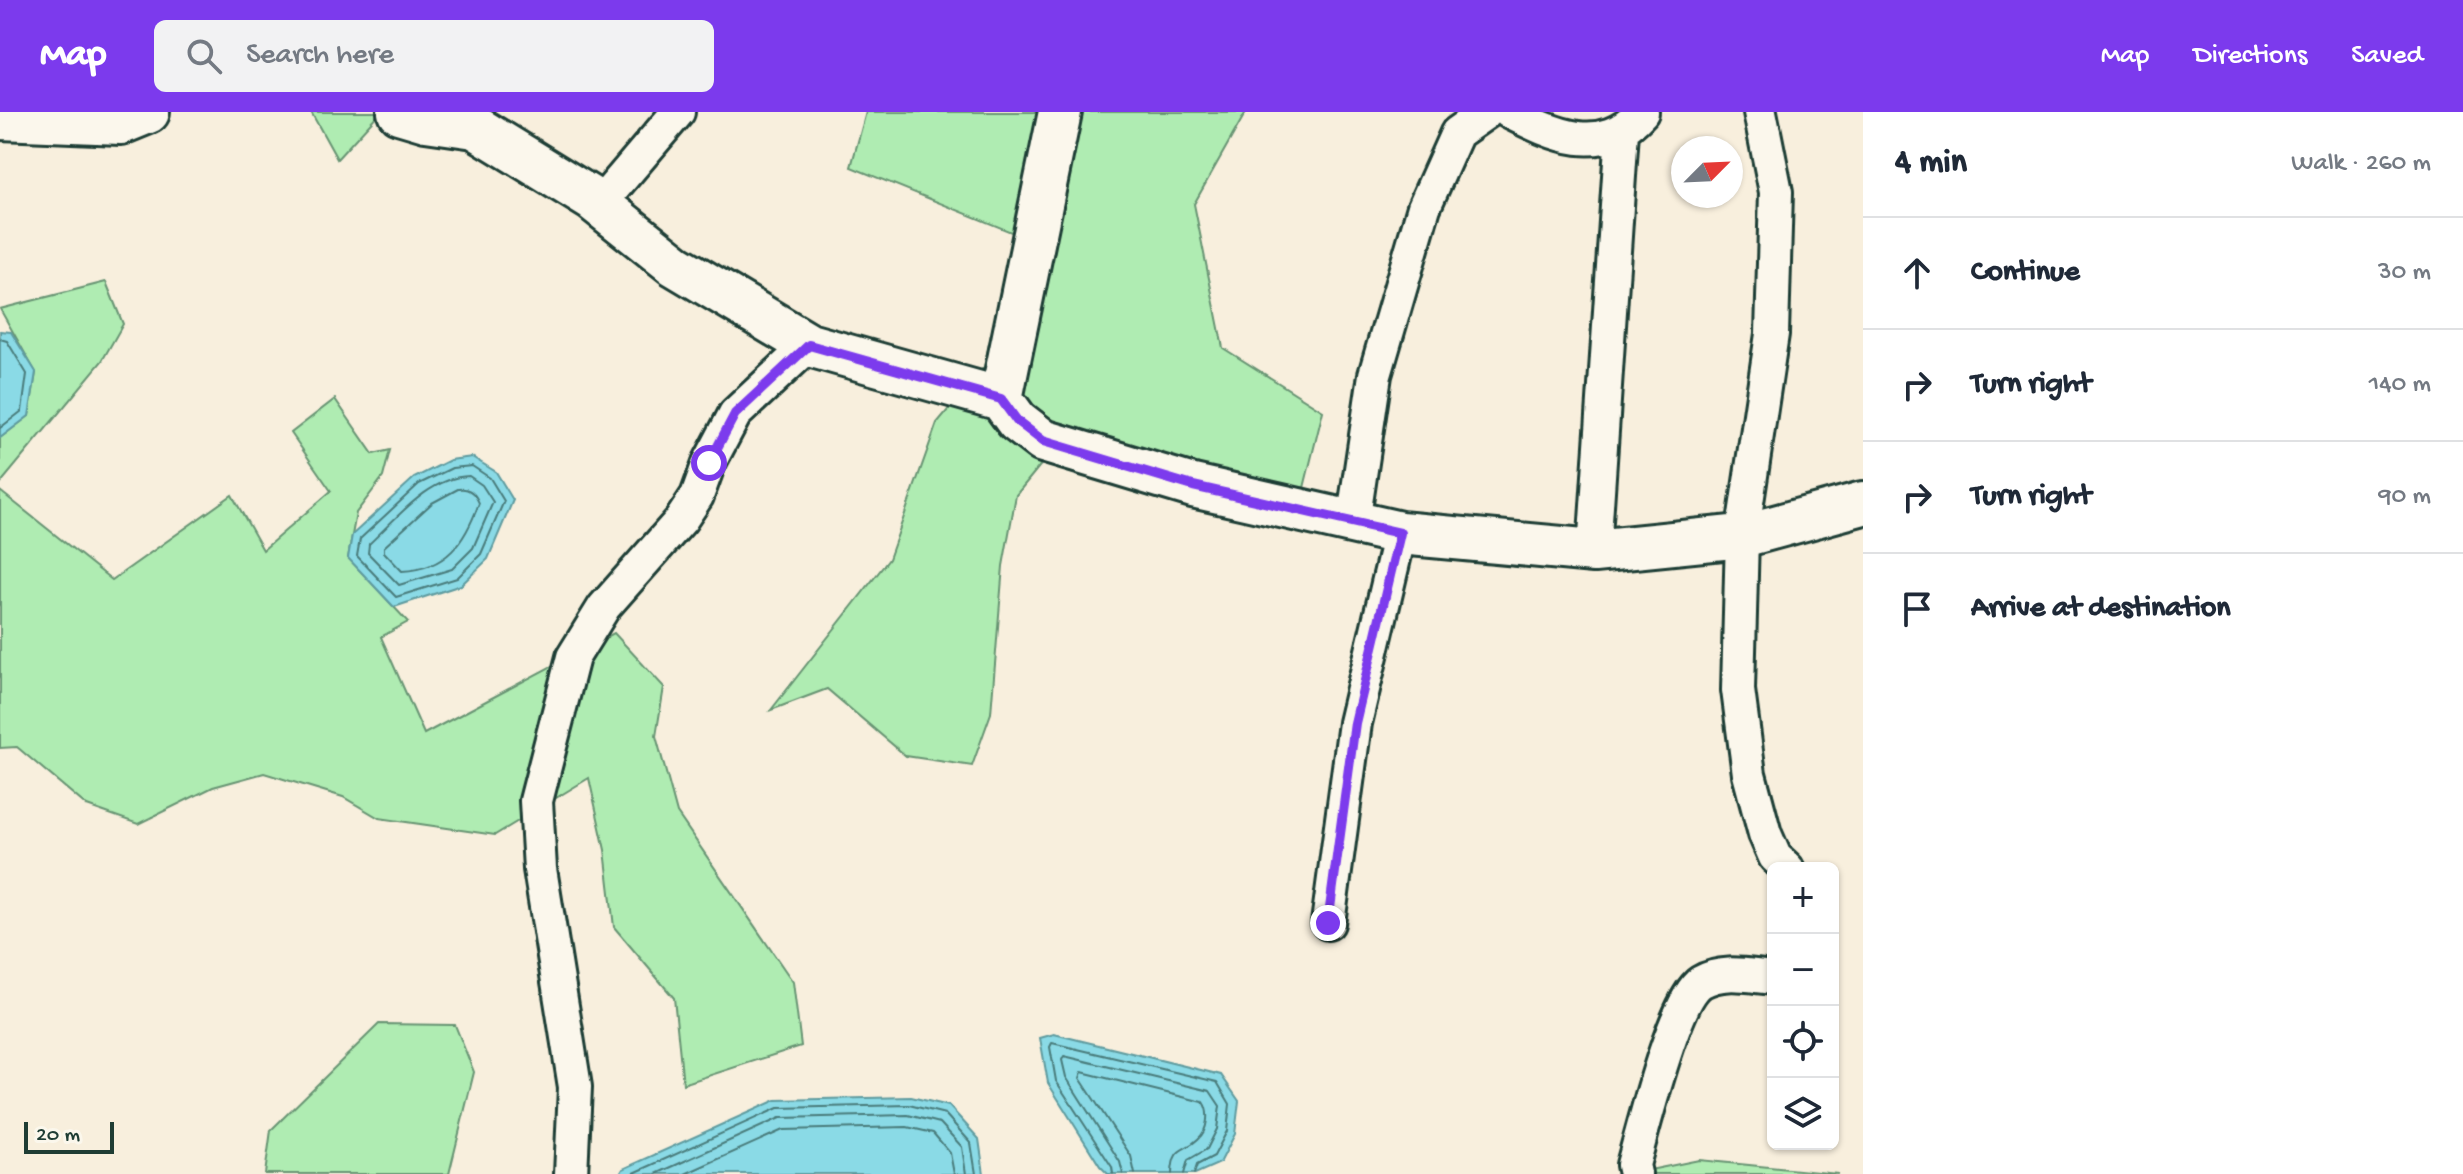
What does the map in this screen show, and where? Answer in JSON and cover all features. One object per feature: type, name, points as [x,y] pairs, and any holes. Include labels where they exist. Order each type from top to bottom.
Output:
[{"type":"street","points":[[0,118],[121,123],[148,112]]},
{"type":"street","points":[[399,112],[426,120],[475,127],[599,205],[675,265],[809,345],[1001,399],[1017,421],[1043,441],[1193,486],[1400,533],[1594,551],[1742,536],[1863,503]]},
{"type":"street","points":[[599,205],[678,112]]},
{"type":"street","points":[[1001,399],[1060,112]]},
{"type":"street","points":[[1353,523],[1375,375],[1424,207],[1457,133],[1487,112]]},
{"type":"street","points":[[1509,112],[1550,133],[1589,139],[1632,122],[1594,551]]},
{"type":"street","points":[[1760,112],[1776,192],[1772,334],[1742,536],[1738,690],[1749,774],[1765,834],[1780,862]]},
{"type":"street","points":[[571,1174],[575,1087],[540,869],[536,801],[573,657],[604,607],[681,520],[697,496],[709,463],[735,414],[809,345]]},
{"type":"street","points":[[1328,923],[1355,723],[1400,533]]},
{"type":"street","points":[[1635,1174],[1633,1165],[1661,1068],[1680,1013],[1699,983],[1724,974],[1767,978]]},
{"type":"green space","points":[[311,112],[380,112],[337,159]]},
{"type":"green space","points":[[866,112],[1246,112],[1194,204],[1223,348],[1323,411],[1301,500],[1065,435],[1016,495],[1003,566],[991,713],[972,766],[906,756],[827,689],[771,710],[889,559],[937,423],[984,367],[1014,233],[851,167]]},
{"type":"green space","points":[[106,282],[123,324],[102,361],[0,484],[0,438],[29,416],[36,373],[0,309]]},
{"type":"green space","points":[[335,399],[373,454],[390,450],[383,477],[356,513],[348,558],[408,622],[381,637],[424,734],[614,633],[664,687],[656,736],[677,813],[793,982],[801,1046],[683,1084],[674,998],[614,927],[605,850],[589,778],[495,835],[379,818],[343,797],[264,773],[213,787],[138,824],[87,806],[17,747],[0,748],[0,491],[112,580],[232,495],[263,550],[331,491],[291,433]]},
{"type":"green space","points":[[379,1024],[455,1025],[474,1072],[449,1174],[265,1174],[271,1130]]},
{"type":"green space","points":[[1699,1160],[1838,1174],[1630,1174]]},
{"type":"water","points":[[0,331],[11,332],[36,372],[29,416],[0,438]]},
{"type":"water","points":[[472,457],[496,472],[513,500],[488,559],[461,585],[394,607],[348,558],[352,535],[414,478],[450,460]]},
{"type":"water","points":[[1054,1034],[1221,1075],[1239,1101],[1235,1134],[1220,1163],[1195,1174],[1108,1174],[1048,1083],[1040,1038]]},
{"type":"water","points":[[911,1097],[949,1106],[979,1139],[984,1174],[620,1174],[623,1169],[776,1100]]},
{"type":"route","points":[[709,463],[735,414],[809,345],[1001,399],[1017,421],[1043,441],[1193,486],[1400,533],[1355,723],[1328,923]]}]
